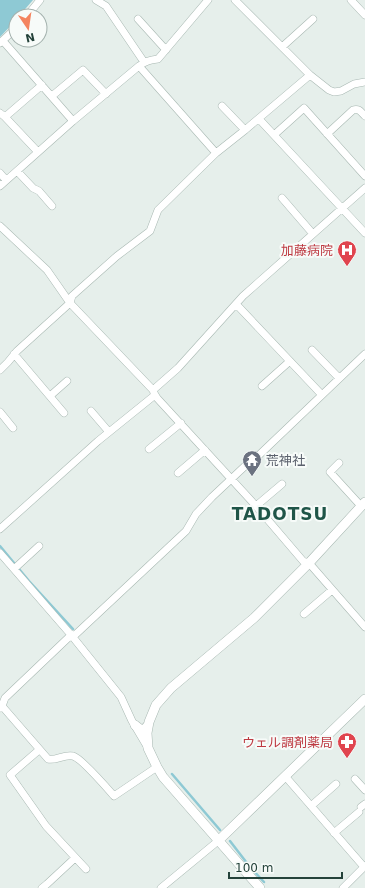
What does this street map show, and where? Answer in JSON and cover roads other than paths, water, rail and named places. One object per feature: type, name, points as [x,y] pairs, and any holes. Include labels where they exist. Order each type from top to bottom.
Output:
[{"type":"street","points":[[34,8],[40,0]]},
{"type":"street","points":[[96,0],[106,6],[142,64],[216,152]]},
{"type":"street","points":[[0,186],[73,121],[142,64],[150,60],[158,59],[208,0]]},
{"type":"street","points":[[235,0],[310,75],[329,90],[341,92],[354,84],[365,82]]},
{"type":"street","points":[[351,0],[365,15]]},
{"type":"street","points":[[138,19],[166,50]]},
{"type":"street","points":[[282,47],[313,19]]},
{"type":"street","points":[[2,42],[73,121]]},
{"type":"street","points":[[52,96],[83,70],[106,94]]},
{"type":"street","points":[[0,370],[17,351],[70,303],[72,296],[117,256],[150,231],[158,210],[216,152],[259,119],[310,75]]},
{"type":"street","points":[[38,152],[3,115],[42,85]]},
{"type":"street","points":[[222,106],[245,130]]},
{"type":"street","points":[[274,135],[304,108],[365,176]]},
{"type":"street","points":[[327,134],[353,110],[359,110],[365,116]]},
{"type":"street","points":[[259,119],[365,233]]},
{"type":"street","points":[[17,170],[52,206]]},
{"type":"street","points":[[0,173],[6,180]]},
{"type":"street","points":[[0,529],[154,392],[178,368],[243,296],[342,208],[364,191]]},
{"type":"street","points":[[282,198],[313,234]]},
{"type":"street","points":[[0,226],[47,270],[70,303],[154,392],[303,561],[310,563],[365,627]]},
{"type":"street","points":[[236,304],[322,395]]},
{"type":"street","points":[[312,350],[339,378]]},
{"type":"street","points":[[14,354],[64,413]]},
{"type":"street","points":[[157,767],[114,796],[77,758],[73,756],[66,756],[51,760],[48,759],[1,707],[5,698],[186,531],[196,514],[212,497],[258,456],[365,354]]},
{"type":"street","points":[[262,386],[290,361]]},
{"type":"street","points":[[50,396],[67,381]]},
{"type":"street","points":[[91,411],[110,432]]},
{"type":"street","points":[[0,412],[13,428]]},
{"type":"street","points":[[149,449],[181,423]]},
{"type":"street","points":[[178,473],[205,450]]},
{"type":"street","points":[[148,748],[148,725],[156,705],[171,688],[254,618],[310,563],[363,504],[330,472],[339,463]]},
{"type":"street","points":[[256,506],[282,484]]},
{"type":"street","points":[[16,567],[39,546]]},
{"type":"street","points":[[0,553],[16,567],[121,697],[163,777],[260,888]]},
{"type":"street","points":[[304,614],[332,590]]},
{"type":"street","points":[[161,888],[218,841],[365,699]]},
{"type":"street","points":[[135,725],[143,730],[148,725]]},
{"type":"street","points":[[39,750],[10,775],[46,826],[86,869]]},
{"type":"street","points":[[285,776],[363,868],[365,878]]},
{"type":"street","points":[[356,779],[365,790]]},
{"type":"street","points":[[311,806],[336,784]]},
{"type":"street","points":[[334,833],[362,808]]},
{"type":"street","points":[[42,888],[75,858]]},
{"type":"street","points":[[343,888],[363,868]]},
{"type":"water","points":[[0,0],[33,0],[26,8],[8,8],[8,28],[0,37]]},
{"type":"waterway","points":[[0,546],[29,581],[73,629]]},
{"type":"waterway","points":[[172,774],[220,830]]},
{"type":"waterway","points":[[230,841],[250,867],[264,882]]},
{"type":"place","name":"加藤病院","points":[[347,267]]},
{"type":"place","name":"荒神社","points":[[252,477]]},
{"type":"place","name":"ウェル調剤薬局","points":[[347,759]]},
{"type":"district","name":"TADOTSU","points":[[280,514]]}]
